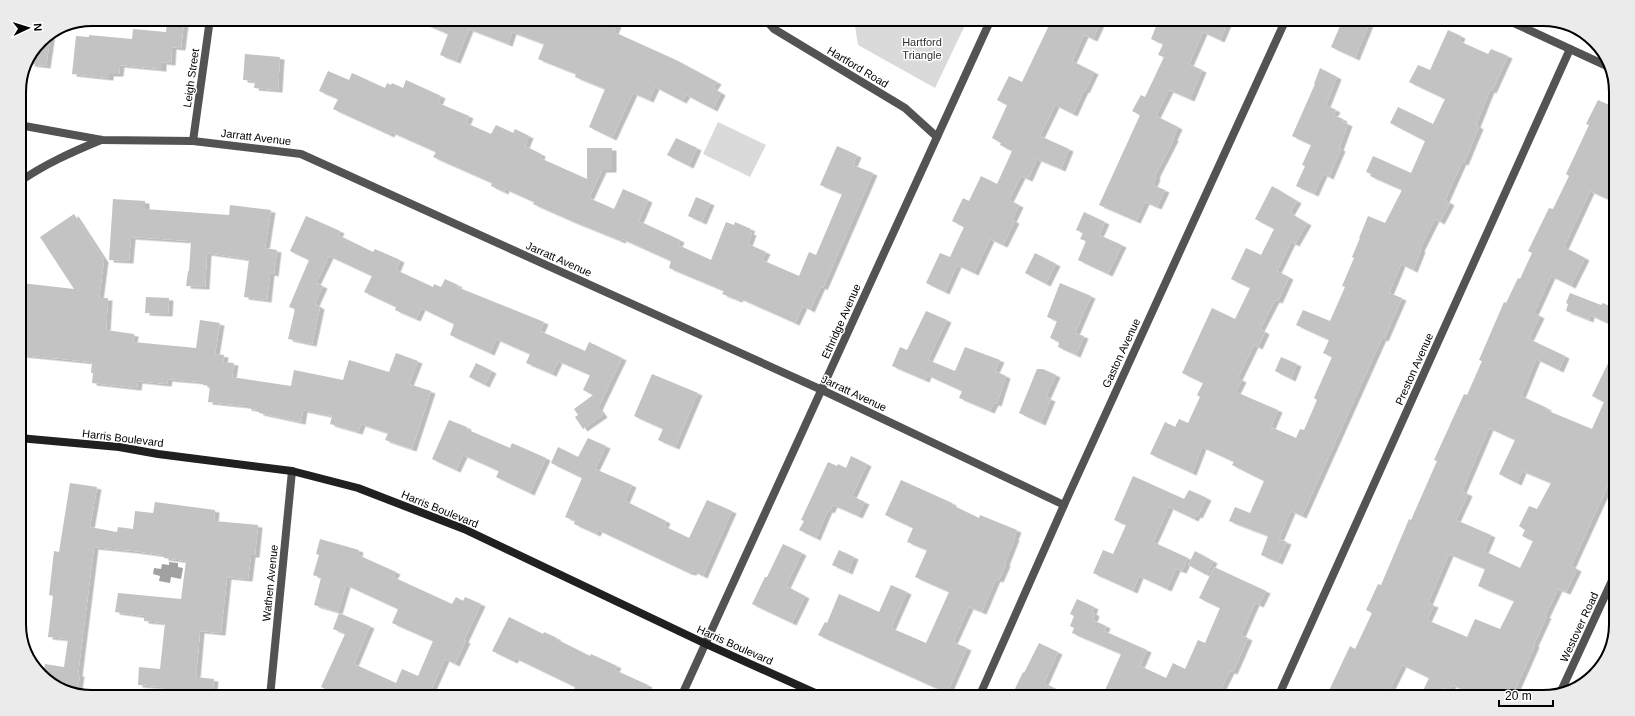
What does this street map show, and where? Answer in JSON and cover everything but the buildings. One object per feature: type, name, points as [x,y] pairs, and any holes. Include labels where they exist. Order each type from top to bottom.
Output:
[{"type":"street","name":"Leigh Street","points":[[193,141],[209,26]]},
{"type":"street","name":"Hartford Road","points":[[771,26],[905,108],[937,137]]},
{"type":"street","name":"Ethridge Avenue","points":[[685,690],[988,26]]},
{"type":"street","name":"Gaston Avenue","points":[[982,690],[1064,505],[1283,26]]},
{"type":"street","points":[[1520,26],[1602,64]]},
{"type":"street","name":"Preston Avenue","points":[[1281,690],[1570,49]]},
{"type":"street","name":"Jarratt Avenue","points":[[26,126],[102,140],[193,141],[301,154],[822,390],[1064,505]]},
{"type":"street","points":[[26,177],[34,171],[64,156],[102,140]]},
{"type":"street","name":"Harris Boulevard","points":[[26,439],[119,447],[158,454],[292,472],[358,488],[464,529],[706,644],[808,690]]},
{"type":"street","name":"Wathen Avenue","points":[[271,690],[292,472]]},
{"type":"street","name":"Westover Road","points":[[1564,686],[1609,587]]},
{"type":"green space","name":"Hartford Triangle","points":[[855,26],[965,26],[935,88],[858,45]]},
{"type":"green space","points":[[718,122],[766,145],[750,177],[703,154]]},
{"type":"shaded area","points":[[169,562],[178,563],[178,567],[183,568],[181,579],[171,577],[170,583],[159,581],[160,576],[153,574],[154,568],[161,569],[162,564],[169,565]]}]
